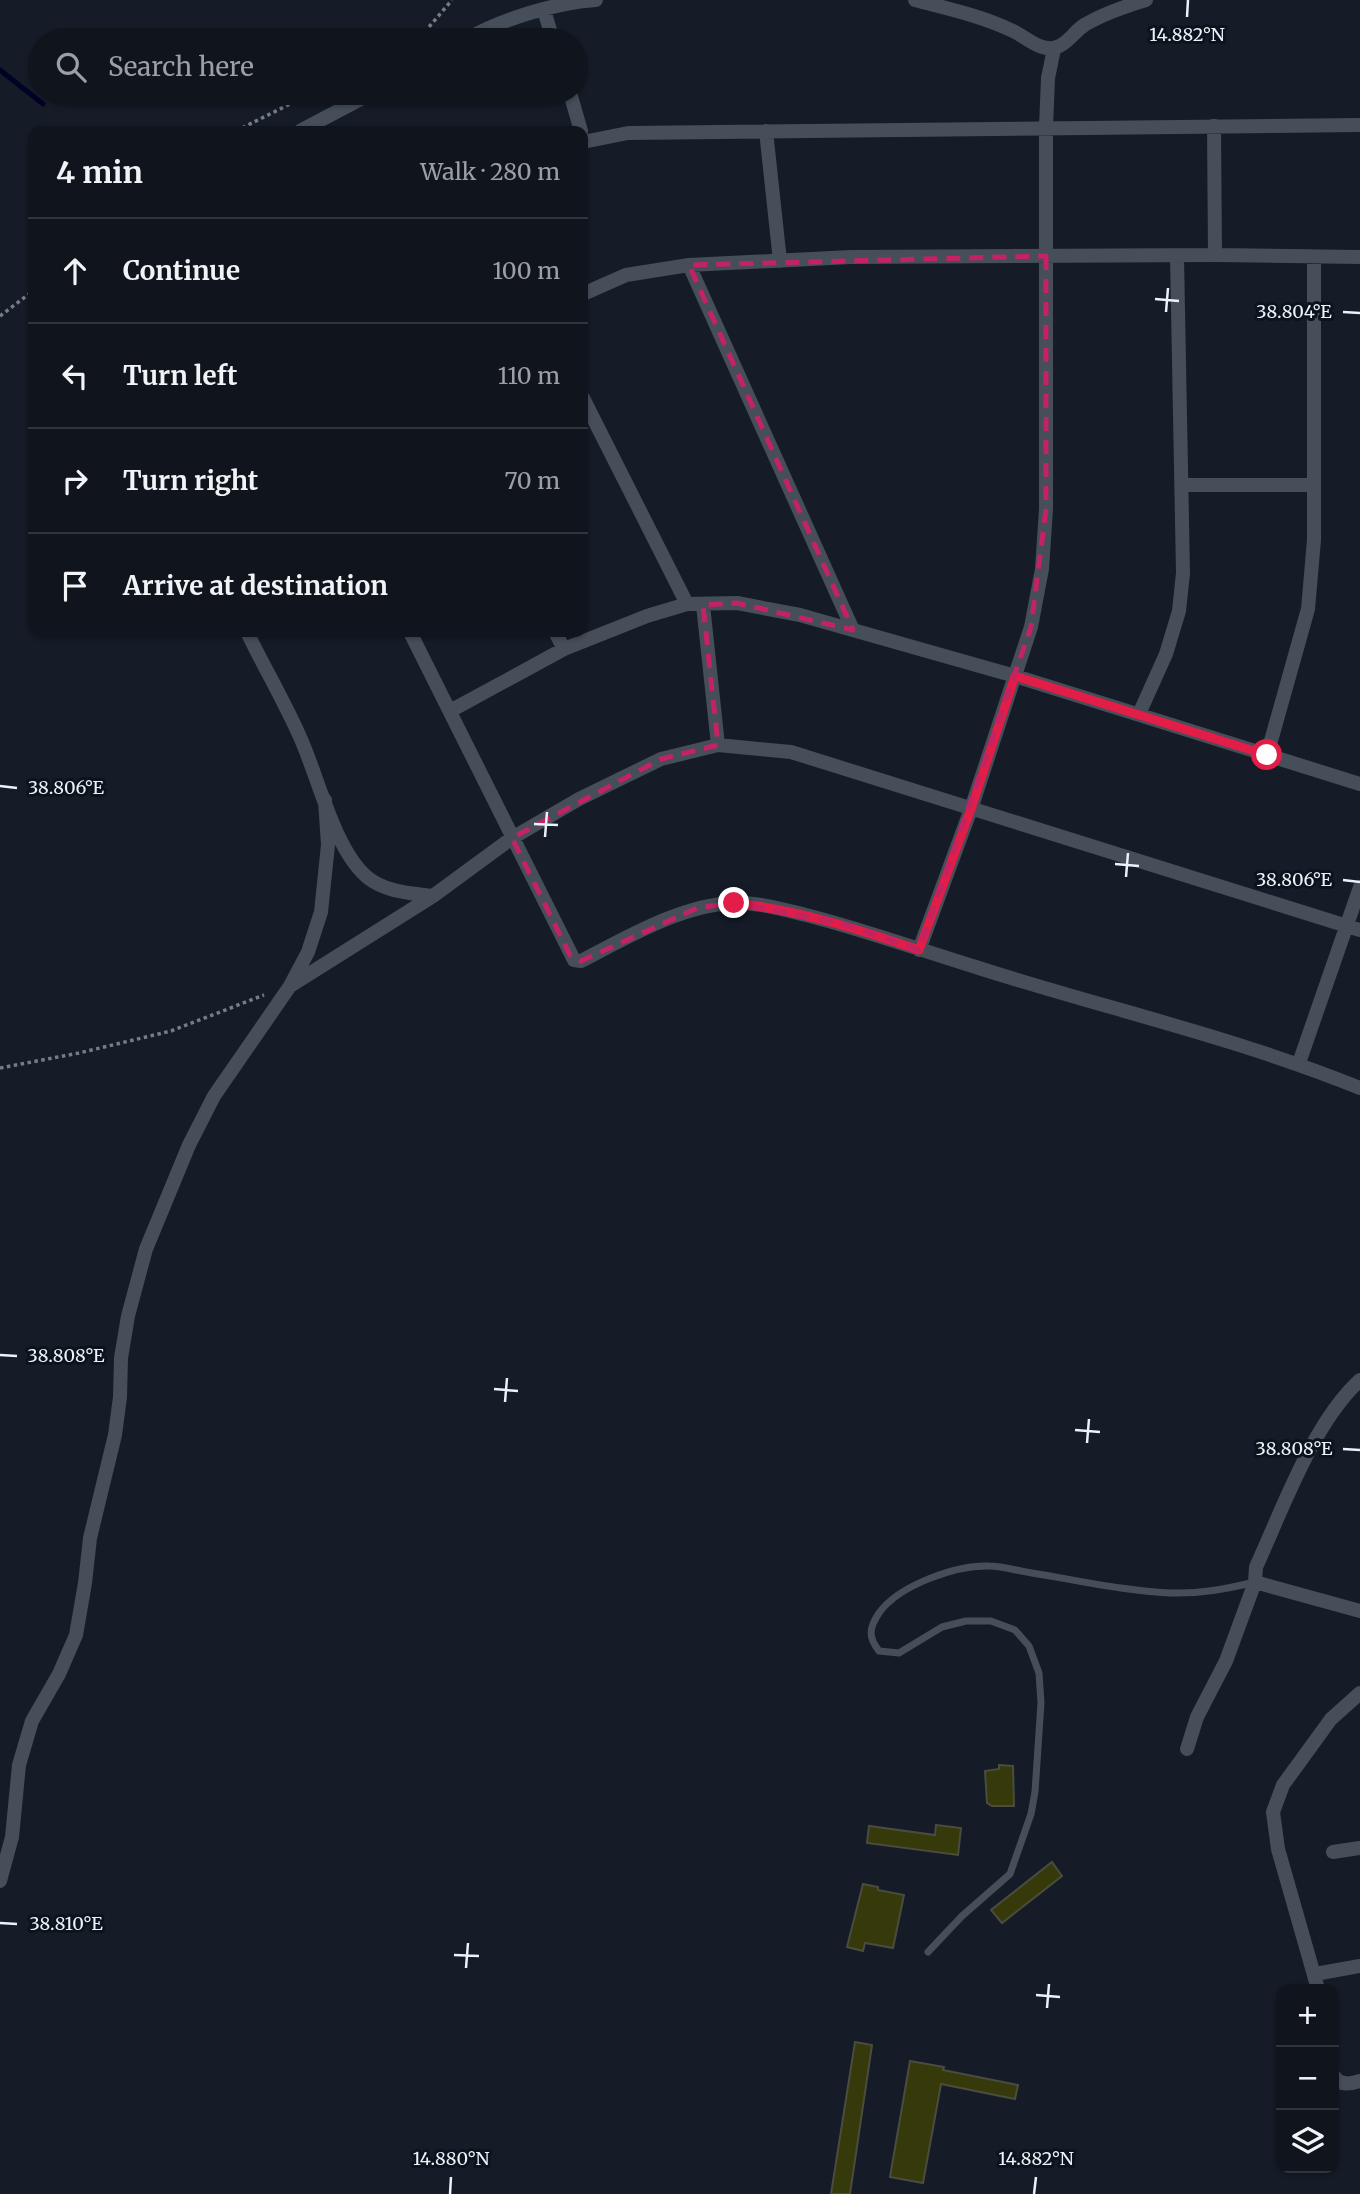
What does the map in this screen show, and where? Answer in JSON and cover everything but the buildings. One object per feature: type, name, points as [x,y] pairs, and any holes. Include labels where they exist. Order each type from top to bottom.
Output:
[{"type":"street","points":[[491,28],[544,10],[596,0]]},
{"type":"street","points":[[915,0],[988,19],[1038,47],[1054,49],[1065,43],[1084,25],[1116,9],[1146,0]]},
{"type":"street","points":[[544,10],[550,28]]},
{"type":"street","points":[[919,950],[971,809],[1031,627],[1042,569],[1045,509],[1046,127],[1048,78],[1054,49]]},
{"type":"street","points":[[309,126],[349,105]]},
{"type":"street","points":[[574,105],[580,126]]},
{"type":"street","points":[[588,136],[628,132],[1360,125]]},
{"type":"street","points":[[1214,126],[1215,255]]},
{"type":"street","points":[[765,131],[780,261]]},
{"type":"street","points":[[588,292],[626,275],[689,265],[851,257],[1360,257]]},
{"type":"street","points":[[1139,714],[1166,654],[1179,611],[1183,573],[1177,257]]},
{"type":"street","points":[[1267,755],[1308,609],[1314,540],[1314,257]]},
{"type":"street","points":[[689,265],[853,629]]},
{"type":"street","points":[[588,408],[687,604]]},
{"type":"street","points":[[1182,485],[1313,485]]},
{"type":"street","points":[[450,710],[564,649],[647,616],[687,604],[737,603],[800,614],[1015,676],[1360,784]]},
{"type":"street","points":[[703,605],[718,745]]},
{"type":"street","points":[[250,637],[301,738],[338,835],[354,862],[367,877],[392,890],[433,896]]},
{"type":"street","points":[[413,637],[574,960],[581,961],[634,934],[697,908],[734,903],[776,908],[844,924],[919,950],[1299,1063],[1360,1088]]},
{"type":"street","points":[[558,637],[564,649]]},
{"type":"street","points":[[290,986],[433,896],[512,838],[579,799],[661,759],[718,745],[791,752],[1354,928]]},
{"type":"street","points":[[0,1881],[12,1837],[19,1765],[32,1721],[59,1674],[76,1635],[90,1538],[115,1436],[121,1357],[128,1316],[146,1249],[189,1145],[215,1096],[290,986],[308,952],[321,912],[328,845],[325,800]]},
{"type":"street","points":[[1299,1063],[1354,928],[1360,887]]},
{"type":"street","points":[[1187,1749],[1197,1717],[1226,1661],[1255,1582],[1256,1567],[1322,1426],[1360,1380]]},
{"type":"street","points":[[1255,1582],[1360,1611]]},
{"type":"street","points":[[1317,1984],[1279,1849],[1273,1812],[1283,1785],[1331,1719],[1360,1693]]},
{"type":"street","points":[[1333,1852],[1360,1848]]},
{"type":"street","points":[[1315,1974],[1360,1966]]},
{"type":"street","points":[[1339,2080],[1351,2084],[1360,2081]]},
{"type":"lane","points":[[928,1952],[962,1916],[1010,1874],[1031,1814],[1035,1792],[1041,1703],[1039,1673],[1029,1646],[1015,1630],[990,1621],[966,1621],[942,1627],[899,1653],[879,1651],[871,1641],[871,1626],[881,1609],[909,1588],[944,1573],[988,1566],[1168,1593],[1214,1592],[1255,1582]]},
{"type":"path","points":[[428,28],[452,0]]},
{"type":"path","points":[[246,126],[288,105]]},
{"type":"path","points":[[0,316],[28,295]]},
{"type":"path","points":[[0,1068],[171,1031],[290,986]]},
{"type":"highlighted area","points":[[1046,256],[1046,509],[1031,627],[919,950],[844,924],[734,903],[697,908],[581,961],[570,955],[512,838],[661,759],[718,745],[703,605],[737,603],[853,630],[689,265]]},
{"type":"waterway","points":[[0,70],[28,92]]},
{"type":"route","points":[[734,903],[776,908],[844,924],[919,950],[971,809],[1015,676],[1267,755]]}]
